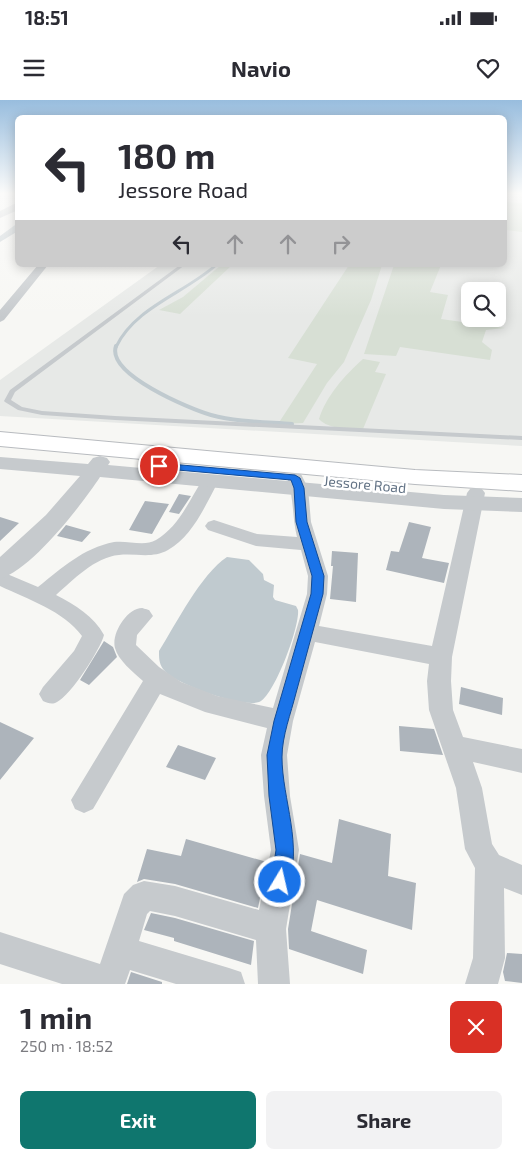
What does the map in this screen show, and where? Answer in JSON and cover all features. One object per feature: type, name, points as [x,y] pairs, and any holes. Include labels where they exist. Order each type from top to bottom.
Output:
[{"type":"highway","points":[[0,439],[101,461],[522,483]]},
{"type":"highway","name":"Jessore Road","points":[[0,452],[101,461],[297,483],[475,498],[522,495]]},
{"type":"street","points":[[0,318],[41,267]]},
{"type":"street","points":[[0,570],[15,559],[58,515],[101,461]]},
{"type":"street","points":[[0,463],[101,461],[211,480],[297,483],[302,522],[318,576],[317,594],[281,721],[274,755],[277,796],[285,850],[271,929],[274,984]]},
{"type":"street","points":[[40,598],[76,567],[104,551],[116,548],[144,550],[163,544],[184,524],[211,480]]},
{"type":"street","points":[[522,505],[475,498],[441,657],[440,681],[441,710],[469,788],[479,849],[489,865],[504,874],[522,880]]},
{"type":"street","points":[[214,526],[256,540],[308,544]]},
{"type":"street","points":[[0,578],[83,621],[94,635],[89,647],[51,694]]},
{"type":"street","points":[[142,616],[136,621],[123,642],[126,649],[157,678],[179,693],[281,721]]},
{"type":"street","points":[[307,632],[441,657]]},
{"type":"street","points":[[84,800],[157,678]]},
{"type":"street","points":[[454,747],[522,761]]},
{"type":"street","points":[[480,984],[486,974],[489,958],[489,865]]},
{"type":"street","points":[[0,948],[109,983],[136,905],[144,896],[166,899],[271,929]]},
{"type":"street","points":[[120,951],[229,984]]},
{"type":"lane","points":[[180,267],[12,391],[7,401],[20,409],[42,413],[522,438]]},
{"type":"shaded area","points":[[507,235],[522,235],[522,446],[0,416],[0,380],[157,267],[507,267]]},
{"type":"shaded area","points":[[219,267],[230,267],[180,314],[159,310],[183,297]]},
{"type":"shaded area","points":[[348,267],[381,267],[371,300],[344,362],[327,383],[303,423],[278,424],[317,364],[288,358]]},
{"type":"shaded area","points":[[393,267],[440,267],[430,292],[448,295],[441,319],[461,322],[461,327],[505,328],[486,330],[482,342],[492,350],[490,360],[400,347],[396,356],[364,354]]},
{"type":"shaded area","points":[[363,359],[380,362],[375,372],[386,374],[363,429],[339,428],[323,423],[319,419],[331,394]]},
{"type":"shaded area","points":[[227,557],[249,560],[263,574],[264,580],[274,585],[273,597],[275,600],[296,606],[298,610],[295,630],[285,660],[272,688],[259,702],[251,703],[224,698],[194,688],[169,675],[161,665],[159,651],[190,600],[208,575]]},
{"type":"building","points":[[179,494],[191,496],[179,514],[169,512]]},
{"type":"building","points":[[145,501],[169,504],[152,534],[129,530]]},
{"type":"building","points":[[0,517],[19,523],[0,541]]},
{"type":"building","points":[[409,522],[431,527],[422,558],[449,563],[444,583],[386,570],[391,551],[399,552]]},
{"type":"building","points":[[66,525],[91,532],[82,542],[57,536]]},
{"type":"building","points":[[332,551],[358,553],[356,602],[330,599],[333,566],[331,566]]},
{"type":"building","points":[[104,641],[113,647],[117,657],[89,685],[80,680]]},
{"type":"building","points":[[461,687],[503,698],[502,715],[459,704]]},
{"type":"building","points":[[0,722],[34,738],[0,780]]},
{"type":"building","points":[[399,726],[434,729],[443,755],[400,751]]},
{"type":"building","points":[[178,745],[216,758],[205,780],[166,767]]},
{"type":"building","points":[[339,819],[391,834],[388,876],[416,883],[412,930],[317,900],[311,931],[367,950],[363,974],[289,949],[288,929],[300,854],[332,863]]},
{"type":"building","points":[[186,839],[267,862],[258,908],[175,884],[144,879],[137,882],[147,849],[181,856]]},
{"type":"building","points":[[151,913],[254,941],[251,965],[174,941],[174,938],[144,930]]},
{"type":"building","points":[[507,953],[522,954],[522,983],[505,981],[503,972]]},
{"type":"building","points":[[131,972],[162,982],[162,984],[127,984]]},
{"type":"waterway","points":[[0,240],[7,235]]},
{"type":"waterway","points":[[116,347],[124,333],[135,321],[214,267]]},
{"type":"waterway","points":[[116,347],[116,357],[136,379],[186,406],[211,415],[231,419],[292,424]]},
{"type":"route","points":[[159,466],[295,478],[299,488],[302,522],[318,576],[317,594],[281,721],[274,755],[277,796],[285,850],[280,882]]}]
